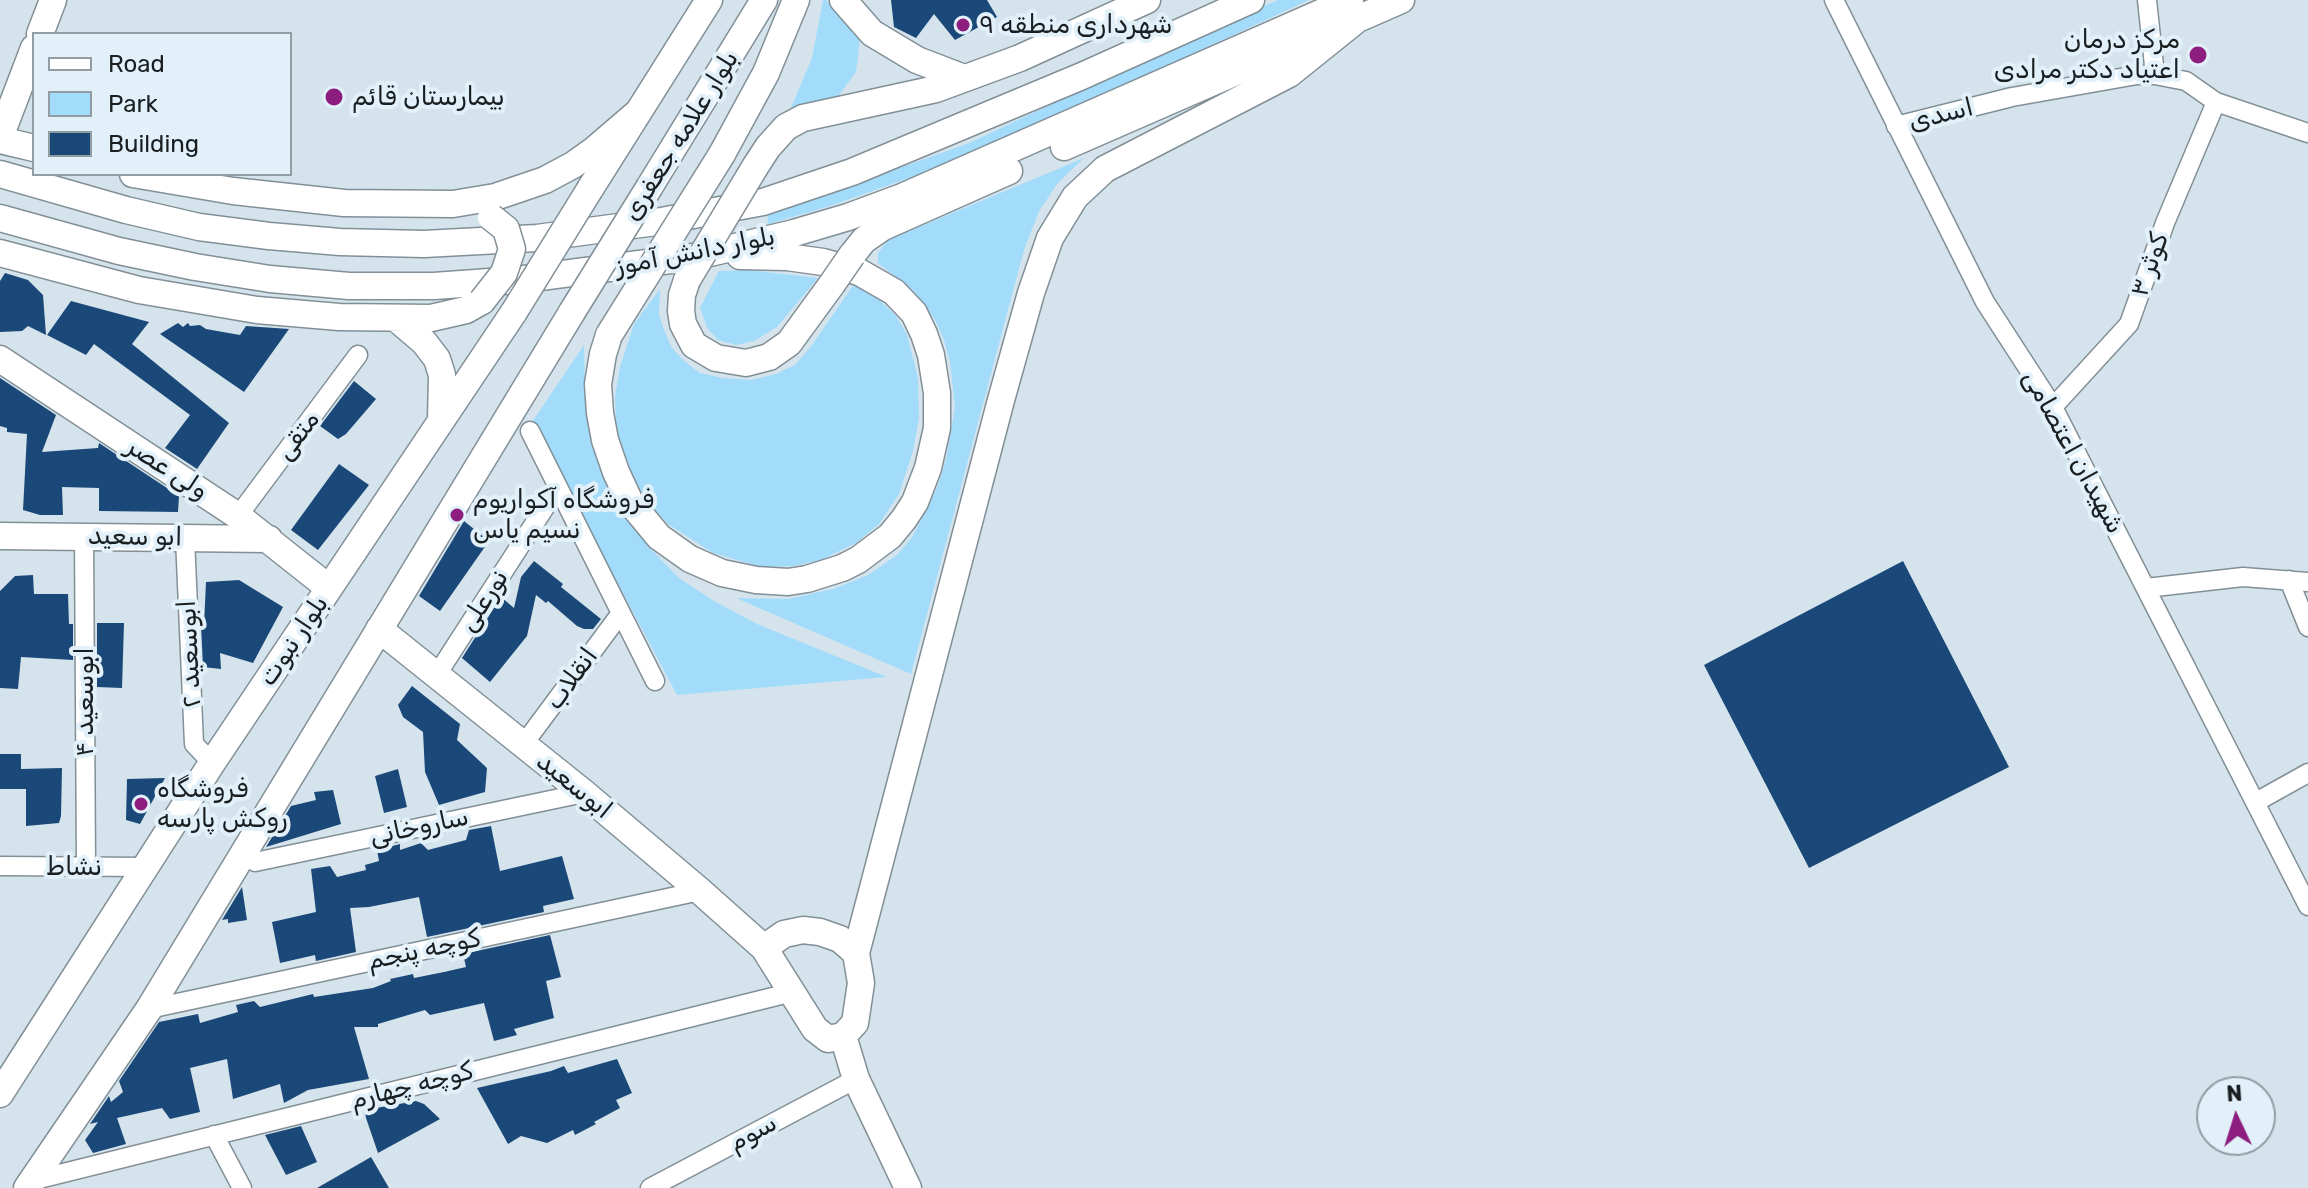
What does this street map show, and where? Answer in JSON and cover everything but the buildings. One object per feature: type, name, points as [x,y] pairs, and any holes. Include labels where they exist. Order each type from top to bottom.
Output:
[{"type":"main road","points":[[41,32],[53,0]]},
{"type":"main road","name":"بلوار علامه جعفری","points":[[590,189],[709,0]]},
{"type":"main road","name":"بلوار علامه جعفری","points":[[379,629],[764,0]]},
{"type":"main road","points":[[690,268],[763,256],[823,262],[859,272],[877,281],[894,292],[914,313],[931,355],[937,393],[937,428],[928,468],[915,502],[890,536],[875,549],[824,575],[788,582],[722,573],[690,559],[659,537],[630,502],[605,440],[600,413],[598,384],[609,335],[722,154],[766,73],[796,0]]},
{"type":"main road","points":[[843,0],[872,33],[917,60],[964,78]]},
{"type":"main road","points":[[1147,0],[1020,58],[936,89],[837,109],[803,118],[786,127],[768,147],[690,268],[681,311],[694,345],[716,358],[746,363],[769,357],[789,343],[864,240],[883,227],[1353,10],[1401,0]]},
{"type":"main road","name":"بلوار دانش آموز","points":[[0,174],[199,227],[340,242],[424,244],[537,238],[656,222],[763,202],[852,172],[1082,76],[1251,0]]},
{"type":"main road","points":[[908,1188],[856,1079],[843,1036],[855,1023],[861,983],[856,953],[1001,400],[1050,238],[1075,197],[1105,169],[1289,74],[1353,10]]},
{"type":"main road","name":"بلوار دانش آموز","points":[[0,218],[119,251],[195,267],[270,279],[349,286],[434,286],[690,268],[902,197],[1353,10]]},
{"type":"main road","points":[[32,53],[0,139],[32,147]]},
{"type":"main road","points":[[145,176],[233,191],[344,203],[453,204],[495,197],[545,180],[594,150],[636,114]]},
{"type":"main road","name":"بلوار نبوت","points":[[0,1094],[212,763],[514,312],[590,189]]},
{"type":"main road","points":[[0,253],[139,290],[257,310],[339,317],[431,318],[466,310],[482,301],[504,273],[512,249],[506,229],[491,217],[453,204]]},
{"type":"main road","points":[[397,319],[424,342],[437,359],[442,375],[441,420]]},
{"type":"main road","name":"ولی عصر","points":[[0,359],[238,516],[329,588]]},
{"type":"main road","name":"ابو سعید","points":[[0,536],[269,539]]},
{"type":"main road","points":[[29,1185],[149,1009],[379,629]]},
{"type":"main road","name":"ابوسعید","points":[[379,629],[584,793],[700,891],[764,948],[815,1029],[828,1039],[843,1036]]},
{"type":"main road","points":[[764,948],[784,934],[803,930],[840,939],[856,953]]},
{"type":"street","name":"شهیدان اعتصامی","points":[[1834,0],[1985,302],[2053,407],[2308,906]]},
{"type":"street","points":[[2147,0],[2155,75]]},
{"type":"street","name":"اسدی","points":[[1896,126],[2012,97],[2137,75],[2155,75],[2186,81],[2216,102],[2308,133]]},
{"type":"street","name":"کوثر ۳","points":[[2053,407],[2129,324],[2165,223],[2216,102]]},
{"type":"street","name":"متقی","points":[[238,516],[358,355]]},
{"type":"street","points":[[530,431],[655,681]]},
{"type":"street","name":"نورعلی","points":[[436,676],[558,487]]},
{"type":"street","name":"ابوسعید ۴","points":[[84,537],[86,867]]},
{"type":"street","name":"ابوسعید ۲","points":[[185,538],[194,744],[212,763]]},
{"type":"street","points":[[2146,588],[2243,577],[2299,581],[2308,627]]},
{"type":"street","name":"انقلاب","points":[[523,745],[621,613]]},
{"type":"street","points":[[2256,802],[2308,773]]},
{"type":"street","name":"ساروخانی","points":[[255,862],[584,793]]},
{"type":"street","name":"نشاط","points":[[0,866],[147,867]]},
{"type":"street","name":"کوچه پنجم","points":[[149,1009],[700,891]]},
{"type":"street","name":"کوچه چهارم","points":[[29,1185],[214,1135],[793,992]]},
{"type":"street","name":"سوم","points":[[650,1188],[856,1079]]},
{"type":"street","points":[[214,1135],[242,1188]]},
{"type":"green space","points":[[823,0],[860,40],[856,72],[837,98],[788,115],[812,58]]},
{"type":"green space","points":[[1278,0],[1309,0],[971,156],[830,206],[768,224],[767,211],[827,194],[969,143]]},
{"type":"green space","points":[[1084,158],[1058,183],[1039,211],[1024,250],[911,674],[736,598],[788,599],[833,589],[868,575],[897,555],[913,536],[937,488],[946,460],[955,407],[950,362],[935,320],[913,290],[878,263],[878,253],[888,240]]},
{"type":"green space","points":[[748,270],[818,278],[777,327],[754,341],[736,345],[718,340],[707,328],[700,308],[719,271]]},
{"type":"green space","points":[[854,284],[870,291],[896,316],[907,335],[918,378],[919,418],[913,451],[899,494],[879,524],[856,543],[821,560],[794,566],[761,567],[713,553],[668,524],[648,502],[620,447],[615,396],[620,367],[634,324],[660,289],[659,315],[664,330],[672,348],[684,361],[700,373],[751,380],[795,365]]},
{"type":"green space","points":[[584,345],[589,415],[622,509],[648,546],[679,578],[714,601],[757,624],[887,677],[677,695],[532,422]]},
{"type":"place","name":"شهرداری منطقه ۹","points":[[963,25]]},
{"type":"place","name":"مرکز درمان اعتیاد دکتر مرادی","points":[[2198,55]]},
{"type":"place","name":"بیمارستان قائم","points":[[334,97]]},
{"type":"place","name":"فروشگاه آکواریوم نسیم یاس","points":[[457,515]]},
{"type":"place","name":"فروشگاه روکش پارسه","points":[[141,804]]}]
